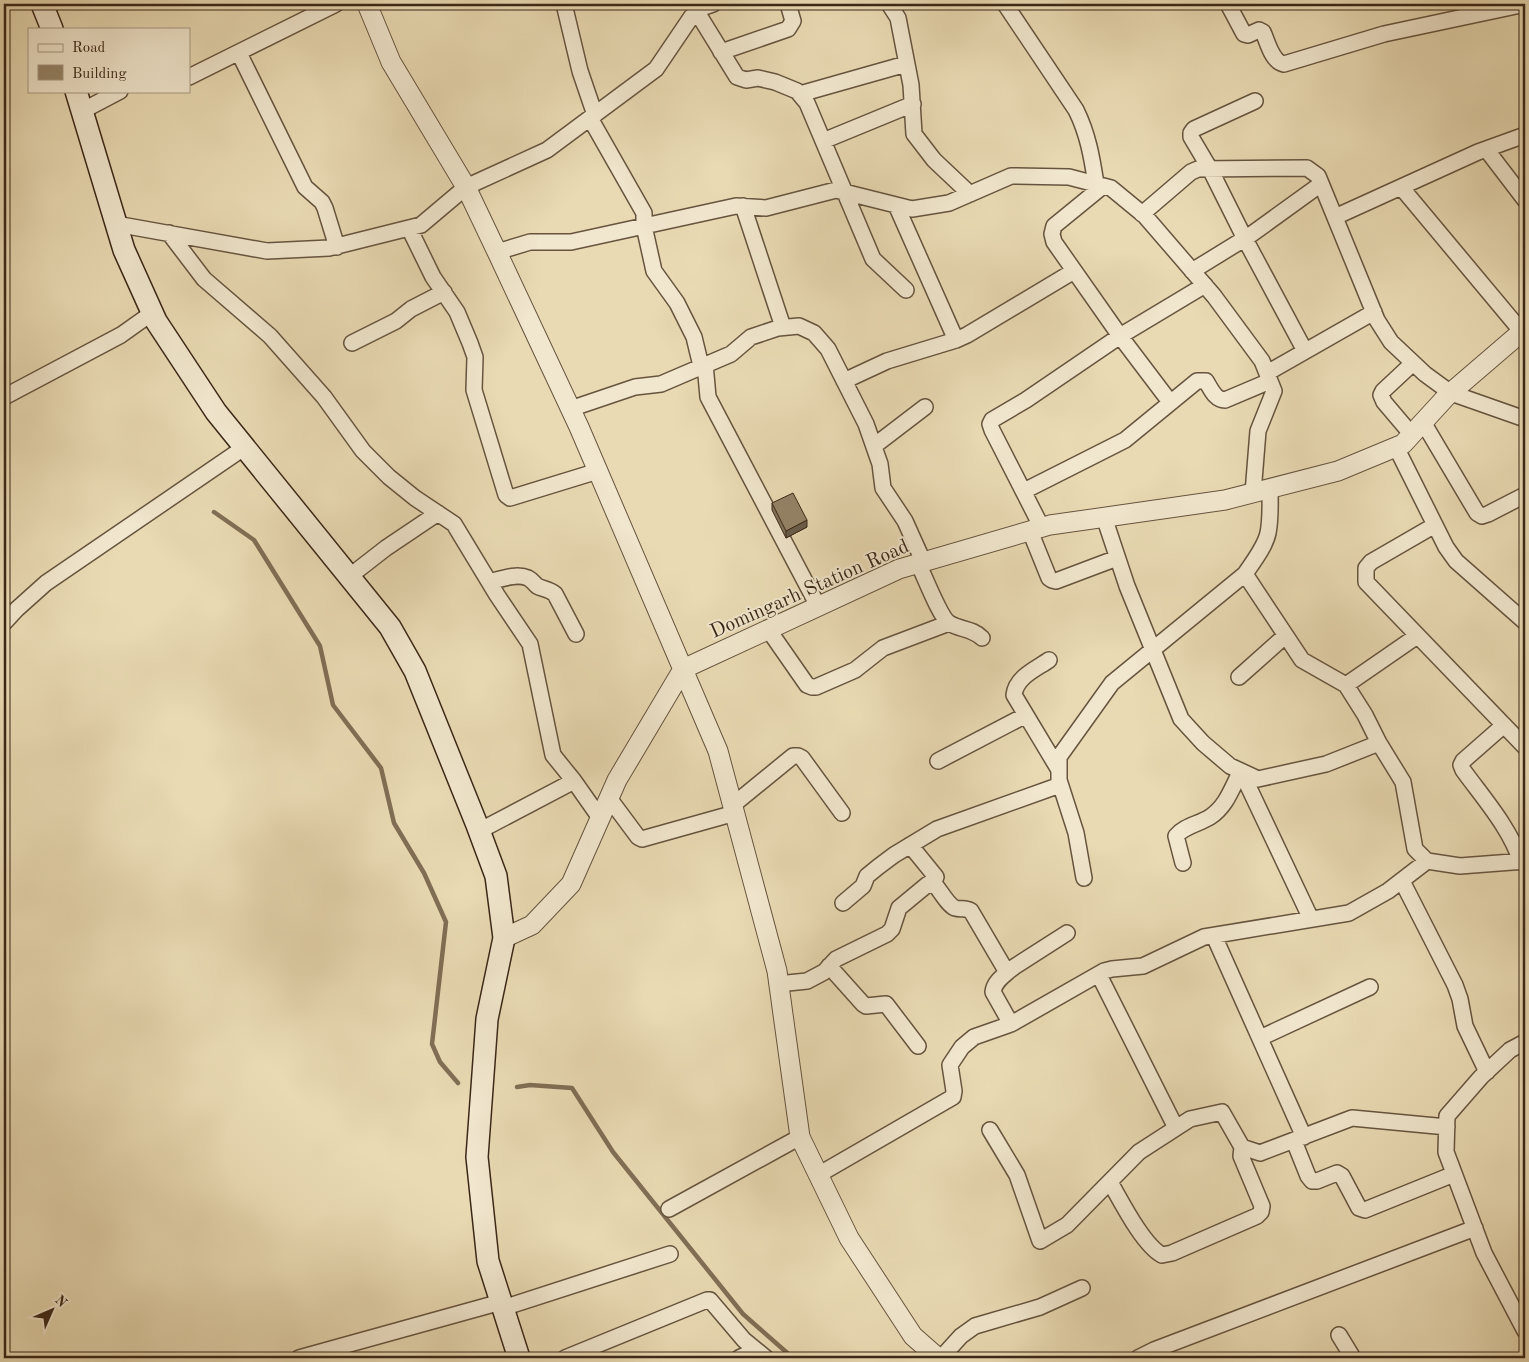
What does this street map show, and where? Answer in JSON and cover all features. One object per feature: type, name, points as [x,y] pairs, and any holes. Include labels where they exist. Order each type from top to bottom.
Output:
[{"type":"main road","points":[[42,4],[52,28]]},
{"type":"main road","points":[[76,92],[124,250],[152,312],[216,412],[390,627],[415,671],[496,876],[504,938],[487,1019],[476,1157],[488,1261],[519,1358]]},
{"type":"street","points":[[190,77],[336,4]]},
{"type":"street","points":[[367,4],[391,62],[466,187],[497,252],[598,471],[718,751],[777,971],[800,1137],[849,1238],[913,1336],[940,1358],[960,1336],[975,1326],[1040,1307],[1082,1288]]},
{"type":"street","points":[[564,4],[592,116],[644,213],[644,226],[654,271],[677,303],[694,338],[703,365],[708,397],[818,606]]},
{"type":"street","points":[[116,224],[267,251],[329,248],[421,225],[466,187],[547,150],[656,69],[694,7],[713,4]]},
{"type":"street","points":[[721,52],[788,29],[793,21],[788,4]]},
{"type":"street","points":[[889,4],[898,18],[913,104],[914,134],[919,143],[934,160],[970,194]]},
{"type":"street","points":[[1005,4],[1076,110],[1092,152],[1100,185]]},
{"type":"street","points":[[1228,4],[1244,34],[1248,35],[1259,30],[1264,32],[1275,59],[1279,63],[1284,64],[1384,34],[1525,4]]},
{"type":"street","points":[[694,7],[737,77],[746,80],[758,78],[775,82],[797,91],[807,103],[873,259],[906,290]]},
{"type":"street","points":[[239,53],[305,187],[322,202],[337,246]]},
{"type":"street","points":[[800,94],[906,64]]},
{"type":"street","points":[[82,111],[118,92]]},
{"type":"street","points":[[1255,101],[1194,130],[1191,133],[1191,137],[1210,169],[1305,352]]},
{"type":"street","points":[[823,141],[913,104]]},
{"type":"street","points":[[1336,217],[1486,149],[1525,135]]},
{"type":"street","points":[[1486,149],[1525,200]]},
{"type":"street","points":[[1142,214],[1191,172],[1198,169],[1307,168],[1318,176],[1374,312],[1391,342],[1425,374],[1451,393],[1525,419]]},
{"type":"street","points":[[497,252],[530,242],[571,242],[736,206],[766,208],[836,190],[912,209],[948,203],[1011,176],[1069,177],[1111,188],[1142,214],[1205,285],[1262,362],[1274,391],[1258,431],[1261,491],[1270,511],[1268,534],[1256,558],[1245,574],[1112,683],[1059,757],[1060,778]]},
{"type":"street","points":[[1192,271],[1245,239],[1321,184]]},
{"type":"street","points":[[1100,185],[1054,226],[1052,234],[1054,242],[1120,336],[1170,402]]},
{"type":"street","points":[[1401,187],[1523,331]]},
{"type":"street","points":[[896,205],[956,340]]},
{"type":"street","points":[[743,206],[783,327]]},
{"type":"street","points":[[409,228],[429,270],[457,312],[475,356],[474,390],[506,495],[510,498],[598,471]]},
{"type":"street","points":[[169,233],[204,279],[270,336],[324,396],[363,451],[396,482],[454,524],[530,644],[553,755],[600,818]]},
{"type":"street","points":[[844,381],[887,361],[956,340],[987,324],[1074,271]]},
{"type":"street","points":[[1117,558],[1056,581],[1049,578],[1024,491],[990,424],[992,420],[1026,400],[1120,336],[1205,285]]},
{"type":"street","points":[[352,343],[390,325],[411,309],[444,292]]},
{"type":"street","points":[[4,397],[121,335],[152,312]]},
{"type":"street","points":[[1024,491],[1125,440],[1197,381],[1206,381],[1217,398],[1225,400],[1268,377],[1305,352],[1374,312]]},
{"type":"street","points":[[570,409],[635,387],[661,384],[731,354],[750,337],[783,327],[799,326],[814,333],[828,350],[866,424],[880,464],[883,488],[905,521],[944,618],[949,623],[976,633],[982,638]]},
{"type":"street","name":"Domingarh Station Road","points":[[683,669],[899,568],[1036,529],[1104,517],[1225,500],[1338,471],[1403,444],[1451,393],[1523,331]]},
{"type":"street","points":[[1413,363],[1381,395],[1384,402],[1417,428],[1477,513],[1482,516],[1488,514],[1525,495]]},
{"type":"street","points":[[874,446],[925,407]]},
{"type":"street","points":[[4,623],[28,597],[46,583],[245,447]]},
{"type":"street","points":[[1396,447],[1446,547],[1456,561],[1525,622]]},
{"type":"street","points":[[350,576],[386,548],[438,513]]},
{"type":"street","points":[[1104,517],[1127,586],[1181,719],[1203,743],[1230,766],[1258,779],[1326,764],[1379,743]]},
{"type":"street","points":[[1435,525],[1371,562],[1366,568],[1366,582],[1525,747]]},
{"type":"street","points":[[1245,574],[1302,660],[1346,685],[1403,782],[1415,849],[1427,861],[1460,866],[1523,862],[1507,831],[1463,770],[1462,765],[1463,761],[1504,725]]},
{"type":"street","points":[[489,582],[509,577],[530,578],[538,587],[550,590],[555,594],[576,634]]},
{"type":"street","points":[[768,629],[806,685],[816,687],[850,673],[883,648],[949,623]]},
{"type":"street","points":[[1239,677],[1285,636]]},
{"type":"street","points":[[1346,685],[1418,636]]},
{"type":"street","points":[[1049,660],[1023,678],[1015,689],[1014,695],[1060,778],[1076,833],[1084,878]]},
{"type":"street","points":[[504,938],[532,926],[570,884],[617,780],[683,669]]},
{"type":"street","points":[[938,761],[1026,715]]},
{"type":"street","points":[[609,798],[638,837],[642,839],[734,809],[793,756],[798,756],[802,758],[842,813]]},
{"type":"street","points":[[1183,863],[1176,836],[1180,832],[1209,818],[1223,806],[1241,771]]},
{"type":"street","points":[[1241,771],[1311,919]]},
{"type":"street","points":[[842,903],[863,886],[867,876],[894,855],[937,829],[1060,778]]},
{"type":"street","points":[[479,831],[574,781]]},
{"type":"street","points":[[910,845],[936,877]]},
{"type":"street","points":[[818,1175],[953,1097],[954,1091],[950,1065],[962,1047],[974,1037],[1011,1024],[1112,969],[1143,966],[1155,962],[1197,940],[1349,913],[1388,891],[1427,861]]},
{"type":"street","points":[[1402,881],[1455,985],[1460,999],[1465,1026],[1487,1072]]},
{"type":"street","points":[[778,984],[807,981],[824,972],[836,959],[887,934],[892,929],[899,908],[928,884],[936,886],[953,907],[958,909],[967,908],[971,911],[1005,969],[1010,970]]},
{"type":"street","points":[[1011,1024],[993,992],[996,983],[1010,970],[1067,933]]},
{"type":"street","points":[[1214,936],[1260,1038],[1299,1139],[1308,1176],[1312,1181],[1318,1181],[1337,1173],[1342,1176],[1359,1208],[1365,1210],[1454,1174]]},
{"type":"street","points":[[829,966],[863,1004],[866,1006],[886,1004],[918,1046]]},
{"type":"street","points":[[1099,975],[1176,1128]]},
{"type":"street","points":[[1260,1038],[1370,987]]},
{"type":"street","points":[[1525,1042],[1510,1050],[1487,1072],[1447,1116],[1446,1127],[1446,1152],[1484,1253],[1525,1331]]},
{"type":"street","points":[[990,1130],[1017,1175],[1040,1242],[1067,1225],[1110,1182],[1140,1152],[1190,1119],[1222,1112],[1242,1147],[1241,1156],[1262,1206],[1261,1212],[1257,1216],[1172,1253],[1162,1255],[1155,1252],[1147,1241],[1110,1182]]},
{"type":"street","points":[[1242,1147],[1260,1154],[1352,1118],[1446,1127]]},
{"type":"street","points":[[669,1209],[800,1137]]},
{"type":"street","points":[[1138,1358],[1154,1350],[1475,1228]]},
{"type":"street","points":[[299,1358],[502,1305],[670,1254]]},
{"type":"street","points":[[565,1358],[707,1300],[710,1300],[744,1340],[761,1354]]},
{"type":"street","points":[[1339,1336],[1352,1358]]},
{"type":"street","points":[[739,1358],[761,1354]]},
{"type":"building","points":[[793,493],[807,520],[786,531],[772,503]]},
{"type":"waterway","points":[[214,512],[254,540],[320,646],[333,705],[381,768],[394,823],[424,873],[446,922],[432,1044],[440,1062],[458,1083]]},
{"type":"waterway","points":[[517,1087],[530,1085],[572,1088],[613,1152],[743,1314],[793,1358]]}]
